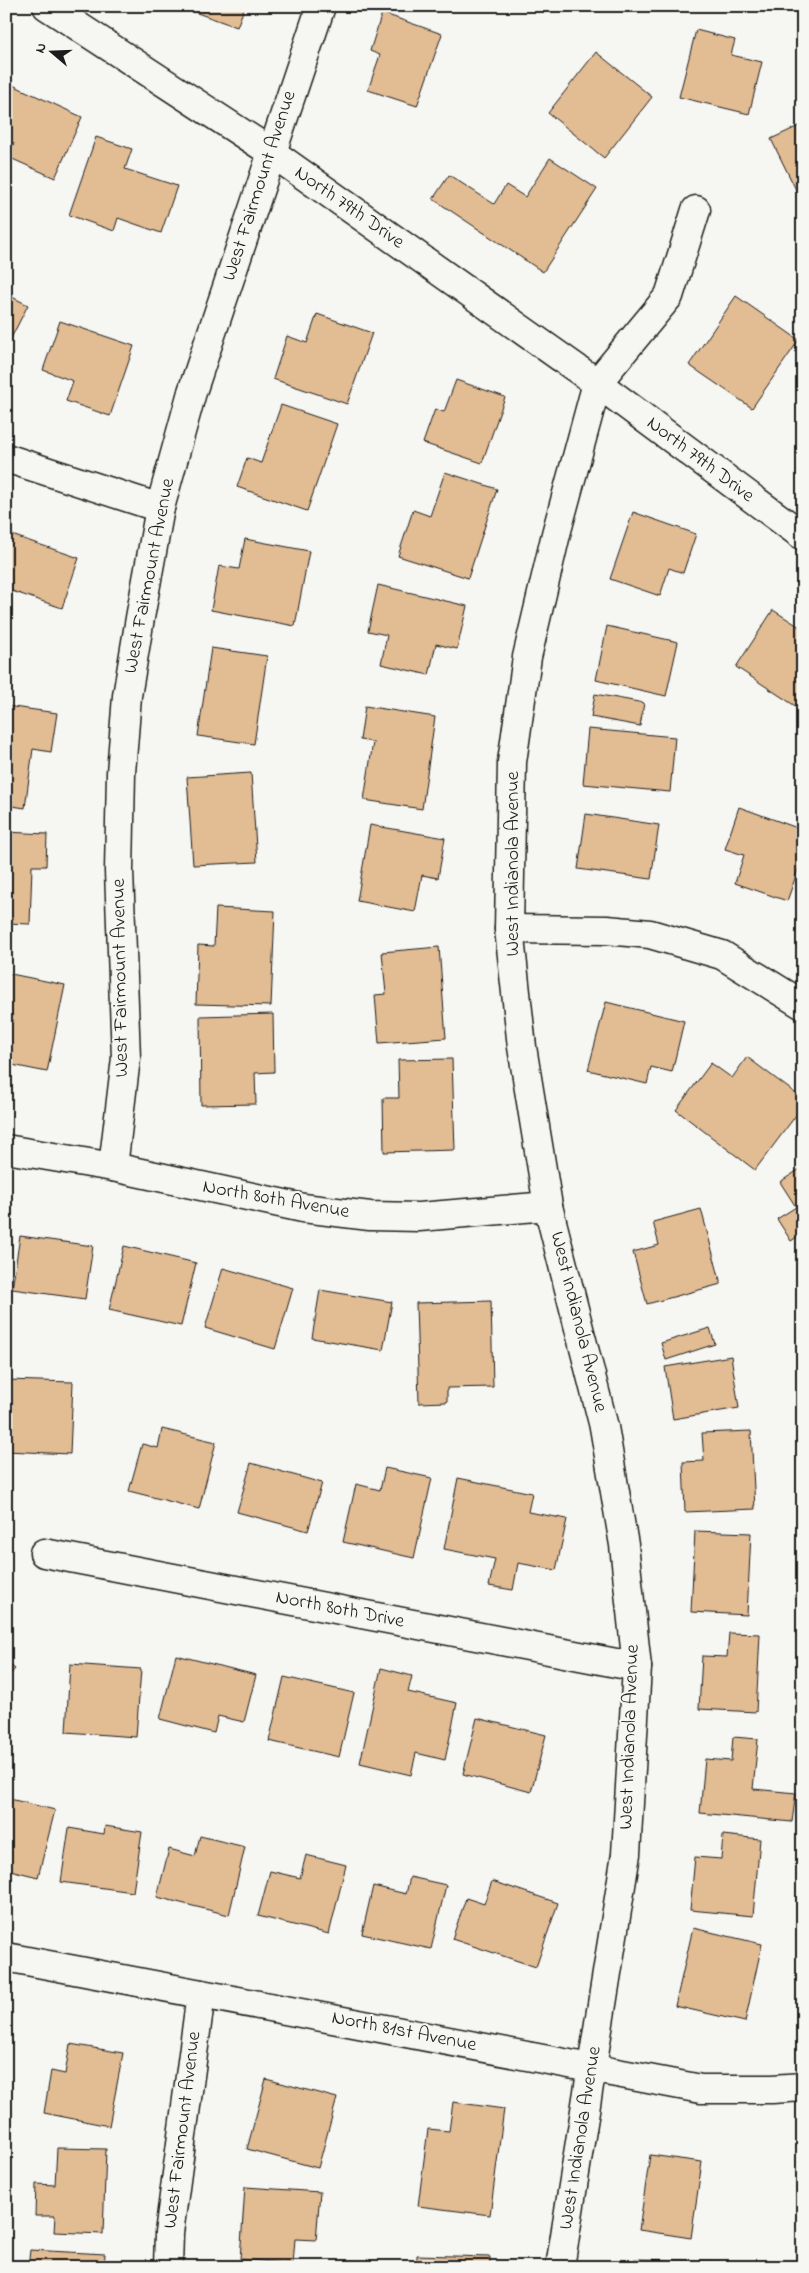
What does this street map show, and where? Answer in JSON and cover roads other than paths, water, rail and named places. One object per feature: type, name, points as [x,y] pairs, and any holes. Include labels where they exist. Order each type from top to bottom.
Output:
[{"type":"street","name":"North 79th Drive","points":[[47,6],[271,152],[597,383],[803,536]]},
{"type":"street","name":"West Fairmount Avenue","points":[[113,1167],[126,1058],[119,871],[121,772],[127,696],[160,508],[192,392],[321,6]]},
{"type":"street","points":[[597,383],[669,296],[696,210]]},
{"type":"street","name":"West Indianola Avenue","points":[[560,2267],[626,1854],[637,1667],[624,1545],[604,1427],[548,1206],[522,1047],[509,929],[509,834],[512,762],[527,656],[556,534],[597,383]]},
{"type":"street","points":[[6,458],[160,508]]},
{"type":"street","points":[[509,929],[607,930],[650,934],[722,955],[803,1005]]},
{"type":"street","name":"North 80th Avenue","points":[[6,1149],[113,1167],[303,1208],[370,1216],[418,1216],[548,1206]]},
{"type":"street","name":"North 80th Drive","points":[[44,1553],[637,1667]]},
{"type":"street","name":"North 81st Avenue","points":[[6,1957],[593,2067],[700,2089],[772,2090],[803,2087]]},
{"type":"street","name":"West Fairmount Avenue","points":[[168,2267],[169,2233],[201,1994]]}]
